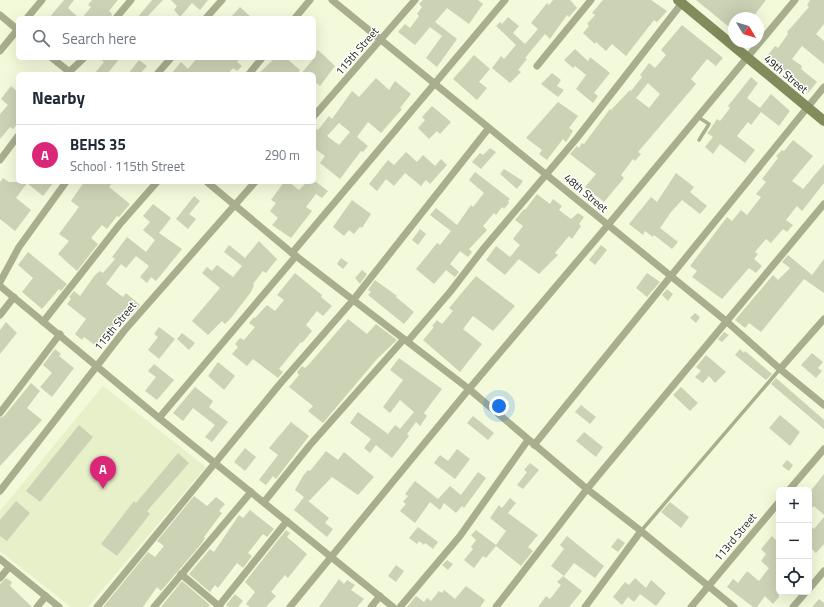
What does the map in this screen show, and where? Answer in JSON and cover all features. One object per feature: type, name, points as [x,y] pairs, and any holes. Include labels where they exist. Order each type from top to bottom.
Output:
[{"type":"main road","name":"49th Street","points":[[680,2],[824,121]]},
{"type":"street","points":[[29,16],[42,0]]},
{"type":"street","points":[[118,16],[131,0]]},
{"type":"street","points":[[208,16],[222,0]]},
{"type":"street","points":[[297,16],[310,0]]},
{"type":"street","name":"48th Street","points":[[332,0],[488,129],[547,174],[726,321],[780,369],[824,405]]},
{"type":"street","name":"115th Street","points":[[316,114],[381,41],[415,0]]},
{"type":"street","points":[[159,418],[223,340],[249,314],[294,255],[505,0]]},
{"type":"street","points":[[537,66],[591,0]]},
{"type":"street","points":[[290,607],[469,389],[608,225],[794,0]]},
{"type":"street","points":[[264,502],[310,445],[450,292],[484,248],[598,112],[680,2]]},
{"type":"street","points":[[0,15],[16,27]]},
{"type":"street","points":[[0,52],[16,32]]},
{"type":"street","points":[[54,60],[67,72]]},
{"type":"street","points":[[69,72],[82,60]]},
{"type":"street","points":[[159,72],[169,60]]},
{"type":"street","points":[[251,72],[260,60]]},
{"type":"street","points":[[534,445],[672,277],[824,87]]},
{"type":"street","points":[[96,607],[283,380],[354,299],[488,129]]},
{"type":"street","points":[[0,160],[16,139]]},
{"type":"street","points":[[0,282],[19,247],[65,184]]},
{"type":"street","points":[[43,322],[120,224],[155,184]]},
{"type":"street","points":[[209,184],[294,255],[354,299],[469,389],[586,489],[641,531],[734,607]]},
{"type":"street","name":"115th Street","points":[[0,491],[144,308],[253,184]]},
{"type":"street","points":[[496,607],[586,489],[824,204]]},
{"type":"street","points":[[0,286],[43,322],[60,334],[159,418],[393,607]]},
{"type":"street","points":[[0,315],[14,297]]},
{"type":"street","points":[[780,369],[824,319]]},
{"type":"street","points":[[0,413],[60,334]]},
{"type":"street","points":[[400,607],[460,536],[528,440]]},
{"type":"street","points":[[792,487],[824,449]]},
{"type":"street","points":[[154,607],[251,492]]},
{"type":"street","name":"113rd Street","points":[[691,607],[776,506]]},
{"type":"street","points":[[181,574],[219,607],[287,521]]},
{"type":"street","points":[[585,607],[641,531]]},
{"type":"street","points":[[0,559],[59,607]]},
{"type":"street","points":[[0,578],[9,566]]},
{"type":"street","points":[[812,585],[824,571]]},
{"type":"street","points":[[793,607],[803,595]]},
{"type":"street","points":[[37,607],[46,596]]},
{"type":"street","points":[[371,607],[380,596]]},
{"type":"lane","points":[[698,117],[709,124],[699,140]]},
{"type":"lane","points":[[641,531],[780,369]]},
{"type":"shaded area","points":[[103,386],[206,467],[88,607],[71,607],[0,551],[0,511]]},
{"type":"building","points":[[64,0],[74,0],[68,8],[77,16],[51,16]]},
{"type":"building","points":[[92,0],[118,0],[109,11],[112,14],[112,16],[84,16],[91,7],[88,5]]},
{"type":"building","points":[[152,0],[163,0],[148,16],[139,16]]},
{"type":"building","points":[[171,0],[208,0],[200,10],[192,3],[181,16],[174,10],[177,6]]},
{"type":"building","points":[[423,0],[478,0],[483,4],[469,24],[447,8],[435,22],[457,39],[437,67],[426,58],[442,36],[430,27],[415,45],[398,32],[405,24],[410,28],[419,16],[417,14],[422,7],[419,4]]},
{"type":"building","points":[[553,0],[570,0],[577,8],[569,17],[567,15],[550,39],[545,34],[525,58],[527,59],[518,70],[521,72],[510,83],[492,68],[501,56],[504,59],[516,45],[496,26],[500,22],[502,24],[508,17],[519,26],[513,33],[525,44],[538,29],[531,23],[547,3],[549,5]]},
{"type":"building","points":[[603,0],[651,0],[667,11],[657,22],[654,20],[626,56],[612,44],[606,51],[596,42],[595,44],[583,33],[589,26],[587,24],[595,15],[592,13]]},
{"type":"building","points":[[696,0],[766,0],[757,12],[728,12],[728,26]]},
{"type":"building","points":[[810,0],[824,0],[824,24],[816,34],[824,41],[824,64],[802,46],[792,59],[802,66],[801,69],[817,82],[808,93],[792,80],[794,78],[778,65],[776,68],[765,59],[775,46],[778,48],[788,34],[787,32],[809,7],[807,5]]},
{"type":"building","points":[[240,7],[250,16],[232,16]]},
{"type":"building","points":[[682,25],[723,58],[716,66],[707,59],[691,79],[696,84],[638,152],[641,154],[635,161],[633,159],[621,175],[624,178],[604,202],[585,187],[596,174],[570,154],[577,146],[579,148],[582,143],[584,144],[610,109],[611,110],[630,90],[631,91],[642,77],[640,75],[649,63],[655,68],[666,55],[661,50]],"holes":[[[648,83],[660,94],[649,108],[636,98]]]},
{"type":"building","points":[[575,49],[588,61],[590,57],[610,73],[594,93],[598,96],[593,103],[576,89],[586,75],[575,66],[573,68],[564,60]]},
{"type":"building","points":[[318,50],[335,66],[320,86],[316,83],[316,72],[303,72],[312,60],[316,60],[316,52]]},
{"type":"building","points":[[474,55],[490,69],[479,82],[487,88],[477,100],[453,79]]},
{"type":"building","points":[[101,60],[118,60],[109,72],[96,72],[104,62]]},
{"type":"building","points":[[139,60],[147,66],[142,72],[130,72]]},
{"type":"building","points":[[195,60],[238,60],[237,62],[242,66],[237,71],[233,68],[230,72],[173,72],[181,62],[188,69]]},
{"type":"building","points":[[273,60],[288,60],[300,70],[298,72],[260,72]]},
{"type":"building","points":[[552,73],[561,80],[557,86],[564,90],[558,97],[541,84]]},
{"type":"building","points":[[751,77],[758,83],[747,98],[760,108],[771,94],[790,111],[779,126],[761,112],[751,125],[748,122],[737,136],[755,150],[745,163],[720,144],[713,154],[705,147],[713,137],[707,133],[717,119],[720,121],[730,108],[728,106]]},
{"type":"building","points":[[376,78],[389,90],[395,81],[411,94],[400,108],[402,109],[381,133],[368,122],[357,137],[368,146],[363,152],[361,151],[340,179],[320,163],[325,156],[316,149],[316,128],[318,130],[329,116],[332,119],[352,91],[359,97]],"holes":[[[339,123],[350,132],[339,145],[327,136]]]},
{"type":"building","points":[[11,86],[16,90],[16,125],[13,129],[10,127],[0,139],[0,114],[8,105],[1,99]]},
{"type":"building","points":[[558,102],[578,116],[569,128],[573,131],[566,142],[563,139],[547,160],[539,154],[542,150],[526,138]]},
{"type":"building","points":[[432,106],[451,122],[440,134],[437,131],[429,139],[418,128],[425,120],[422,117]]},
{"type":"building","points":[[793,140],[813,156],[792,181],[803,189],[824,164],[824,183],[802,211],[797,206],[786,220],[793,225],[787,232],[783,229],[771,243],[766,239],[755,252],[758,254],[754,259],[762,266],[756,273],[749,268],[722,299],[692,277],[697,271],[690,266],[727,217],[732,221],[741,210],[747,215],[761,197],[756,194],[766,182],[762,179],[778,158],[776,156],[782,150],[784,151]]},
{"type":"building","points":[[490,148],[496,152],[481,169],[472,162],[480,153],[483,155]]},
{"type":"building","points":[[406,152],[417,162],[423,155],[435,166],[441,159],[447,165],[430,184],[426,180],[421,186],[405,173],[394,186],[386,179],[377,191],[369,184],[388,160],[394,165]]},
{"type":"building","points":[[504,169],[523,181],[517,189],[500,174]]},
{"type":"building","points":[[475,172],[510,199],[508,201],[509,203],[504,209],[502,207],[496,215],[494,213],[483,226],[487,230],[469,249],[472,252],[468,257],[460,251],[450,264],[459,272],[455,277],[446,270],[434,284],[416,269],[437,243],[440,245],[451,231],[430,215],[436,208],[457,225],[471,205],[473,207],[484,193],[469,180]]},
{"type":"building","points":[[676,173],[694,187],[690,192],[707,206],[700,214],[682,200],[671,212],[660,228],[678,242],[672,249],[654,235],[653,237],[645,231],[643,235],[629,224],[651,197],[657,202]]},
{"type":"building","points":[[3,178],[9,182],[16,182],[16,184],[26,184],[16,198],[31,210],[15,231],[0,219],[0,182]]},
{"type":"building","points":[[316,182],[328,191],[322,198],[316,194],[306,207],[312,211],[291,238],[272,225],[278,218],[270,211],[276,203],[271,200],[283,184],[292,184],[299,190],[305,184],[316,184]]},
{"type":"building","points":[[28,184],[52,184],[43,196]]},
{"type":"building","points":[[83,184],[111,184],[109,187],[130,204],[119,217],[117,216],[107,229],[102,225],[91,238],[98,244],[77,271],[58,254],[69,241],[59,234],[79,207],[71,201]]},
{"type":"building","points":[[537,194],[550,204],[553,199],[562,206],[559,210],[571,219],[578,213],[584,217],[579,224],[581,226],[572,239],[569,236],[555,253],[558,255],[539,274],[519,259],[505,275],[486,260],[496,246],[510,257],[520,245],[513,239],[523,226],[515,220]]},
{"type":"building","points":[[194,196],[200,201],[189,214],[196,219],[188,229],[176,219]]},
{"type":"building","points":[[352,200],[371,214],[362,228],[360,227],[354,234],[349,230],[344,236],[333,227]]},
{"type":"building","points":[[153,204],[171,218],[159,233],[182,249],[156,281],[151,277],[147,283],[140,277],[149,266],[136,256],[126,268],[121,264],[106,284],[123,297],[126,293],[140,305],[123,324],[118,321],[96,346],[84,337],[82,340],[75,334],[86,319],[67,304],[71,299],[69,297],[74,291],[80,296],[95,275],[100,271],[103,273],[115,259],[112,257],[127,237],[146,252],[155,240],[143,230],[150,222],[143,216]]},
{"type":"building","points":[[420,229],[426,234],[418,245],[412,240]]},
{"type":"building","points":[[259,241],[277,259],[266,273],[263,271],[253,284],[254,285],[251,292],[231,318],[225,324],[222,321],[208,335],[192,321],[220,288],[202,273],[207,267],[212,271],[217,265],[233,277],[242,266],[224,252],[229,245],[245,258]]},
{"type":"building","points":[[601,245],[607,250],[595,265],[589,260]]},
{"type":"building","points":[[28,252],[67,284],[61,291],[59,289],[42,309],[22,292],[33,278],[18,265]]},
{"type":"building","points":[[788,255],[812,275],[824,259],[824,293],[804,279],[761,332],[749,323],[745,328],[735,320],[773,275],[778,280],[790,268],[782,262]]},
{"type":"building","points":[[341,258],[348,263],[343,269],[337,264]]},
{"type":"building","points":[[362,270],[367,274],[360,284],[355,278]]},
{"type":"building","points":[[295,273],[322,295],[321,297],[332,306],[323,316],[317,311],[306,325],[312,331],[279,369],[283,372],[278,378],[253,359],[247,366],[232,354],[238,347],[235,344],[240,338],[244,340],[255,327],[249,323],[254,317],[255,318],[267,305],[275,311],[284,300],[277,295]]},
{"type":"building","points":[[647,273],[660,282],[647,297],[636,288]]},
{"type":"building","points":[[476,276],[515,306],[493,331],[473,316],[463,329],[482,344],[460,372],[423,340],[434,327],[432,326],[437,320],[442,324],[453,311],[449,308]]},
{"type":"building","points":[[375,280],[397,296],[396,297],[414,312],[404,324],[368,295],[371,292],[368,290]]},
{"type":"building","points":[[667,289],[673,294],[668,301],[662,295]]},
{"type":"building","points":[[695,313],[700,317],[696,323],[690,318]]},
{"type":"building","points":[[348,319],[367,334],[376,324],[397,340],[377,359],[323,423],[308,411],[313,406],[289,387],[299,375],[297,372],[302,366],[305,368],[311,362]]},
{"type":"building","points":[[6,322],[17,333],[0,354],[0,330]]},
{"type":"building","points":[[159,327],[175,339],[159,359],[148,350],[158,337],[154,334]]},
{"type":"building","points":[[724,332],[729,335],[722,342],[718,339]]},
{"type":"building","points":[[182,333],[195,343],[189,350],[177,339]]},
{"type":"building","points":[[55,349],[61,354],[59,356],[74,368],[52,397],[40,387],[52,373],[43,365]]},
{"type":"building","points":[[740,349],[744,353],[745,351],[772,374],[766,380],[735,355]]},
{"type":"building","points":[[812,353],[823,362],[818,368],[822,371],[816,378],[801,365]]},
{"type":"building","points":[[706,355],[726,372],[715,383],[709,376],[703,383],[695,377],[701,371],[696,367]]},
{"type":"building","points":[[399,358],[442,389],[424,413],[427,416],[420,426],[416,422],[407,434],[409,436],[392,458],[376,445],[370,453],[364,448],[371,439],[350,423],[358,412],[388,434],[395,425],[400,429],[414,412],[400,400],[390,413],[383,407],[403,380],[390,370]]},
{"type":"building","points":[[218,362],[235,376],[224,390],[208,376]]},
{"type":"building","points":[[154,364],[174,380],[157,400],[145,391],[156,377],[148,371]]},
{"type":"building","points":[[776,378],[824,420],[824,429],[771,384]]},
{"type":"building","points":[[31,383],[40,391],[27,408],[42,420],[0,466],[0,418],[4,416]]},
{"type":"building","points":[[195,387],[213,401],[209,407],[228,422],[212,442],[205,437],[215,425],[193,408],[183,421],[173,413]]},
{"type":"building","points":[[681,387],[698,403],[690,411],[673,395]]},
{"type":"building","points":[[581,405],[596,417],[590,424],[575,412]]},
{"type":"building","points":[[780,415],[800,432],[790,446],[769,428]]},
{"type":"building","points":[[473,416],[494,433],[488,440],[467,423]]},
{"type":"building","points":[[291,422],[309,436],[276,479],[273,476],[266,485],[259,480],[278,455],[269,448]]},
{"type":"building","points":[[79,425],[93,437],[40,502],[26,491]]},
{"type":"building","points":[[584,432],[603,447],[596,457],[576,441]]},
{"type":"building","points":[[245,448],[256,457],[245,471],[234,462]]},
{"type":"building","points":[[457,449],[470,459],[455,479],[434,463],[440,455],[448,461]]},
{"type":"building","points":[[326,451],[338,460],[344,452],[374,477],[358,495],[332,477],[309,501],[307,500],[329,518],[325,523],[333,529],[327,537],[294,510],[304,497],[295,490],[303,476],[308,470],[310,471]]},
{"type":"building","points":[[178,453],[189,463],[147,511],[150,514],[117,556],[101,544],[134,501],[136,503]]},
{"type":"building","points":[[787,460],[793,465],[789,471],[782,466]]},
{"type":"building","points":[[530,463],[539,470],[523,489],[517,485],[527,472],[524,470]]},
{"type":"building","points":[[478,472],[486,478],[464,508],[462,506],[456,513],[444,503],[440,510],[430,502],[415,523],[400,511],[406,504],[403,502],[408,496],[405,494],[415,481],[438,499],[450,486],[461,495]]},
{"type":"building","points":[[824,474],[824,515],[814,506],[812,508],[812,489]]},
{"type":"building","points":[[194,496],[207,506],[216,497],[225,504],[219,511],[222,513],[204,537],[205,538],[202,543],[161,591],[157,587],[143,607],[103,607],[148,552],[155,557],[164,546],[157,541]]},
{"type":"building","points":[[510,498],[516,503],[508,513],[538,535],[528,547],[533,551],[521,566],[496,546],[486,558],[483,556],[474,568],[464,560],[473,549],[471,547],[476,540],[471,535],[476,530],[496,545],[506,531],[490,518],[499,505],[502,508]]},
{"type":"building","points":[[16,501],[30,513],[7,541],[0,536],[0,520]]},
{"type":"building","points":[[670,502],[689,517],[681,528],[661,512]]},
{"type":"building","points":[[250,510],[274,529],[267,537],[263,534],[248,553],[252,556],[243,568],[237,563],[218,588],[215,585],[210,592],[189,574],[210,549],[214,552],[239,515],[243,518]]},
{"type":"building","points":[[824,517],[824,544],[816,553],[812,549],[812,527],[814,529]]},
{"type":"building","points":[[418,527],[438,542],[433,549],[425,543],[424,545],[419,541],[417,544],[409,538]]},
{"type":"building","points":[[286,530],[290,533],[287,537],[307,554],[288,578],[285,575],[271,592],[276,596],[266,607],[250,607],[246,604],[255,592],[245,582]]},
{"type":"building","points":[[567,536],[604,566],[595,578],[574,563],[564,576],[551,566],[564,549],[560,545]]},
{"type":"building","points":[[772,536],[776,540],[776,595],[779,595],[779,597],[773,604],[765,596],[757,607],[753,607],[727,587],[733,579],[738,583],[747,571],[759,581],[769,568],[761,561],[766,554],[761,549]]},
{"type":"building","points":[[618,538],[625,543],[618,552],[611,547]]},
{"type":"building","points":[[447,560],[453,564],[448,570],[442,565]]},
{"type":"building","points":[[396,565],[404,571],[396,582],[388,576]]},
{"type":"building","points":[[563,576],[582,591],[569,607],[538,607],[546,596],[550,599],[561,585],[557,582]]},
{"type":"building","points":[[6,578],[12,582],[10,586],[32,607],[0,607],[0,584]]},
{"type":"building","points":[[635,578],[646,588],[651,580],[666,593],[656,606],[640,594],[634,602],[628,597],[622,605],[613,597],[625,582],[629,585]]},
{"type":"building","points":[[339,579],[344,584],[347,580],[355,585],[351,590],[364,599],[357,607],[319,607]]},
{"type":"building","points":[[182,581],[210,605],[208,607],[161,607]]},
{"type":"building","points":[[466,586],[485,600],[480,607],[407,607],[416,596],[424,602],[427,598],[431,601],[439,591],[442,593],[444,590],[455,599]]},
{"type":"building","points":[[235,594],[243,601],[238,607],[229,607],[226,605]]},
{"type":"building","points":[[819,599],[824,603],[824,607],[812,607]]},
{"type":"place","name":"BEHS 35","points":[[103,489]]}]
